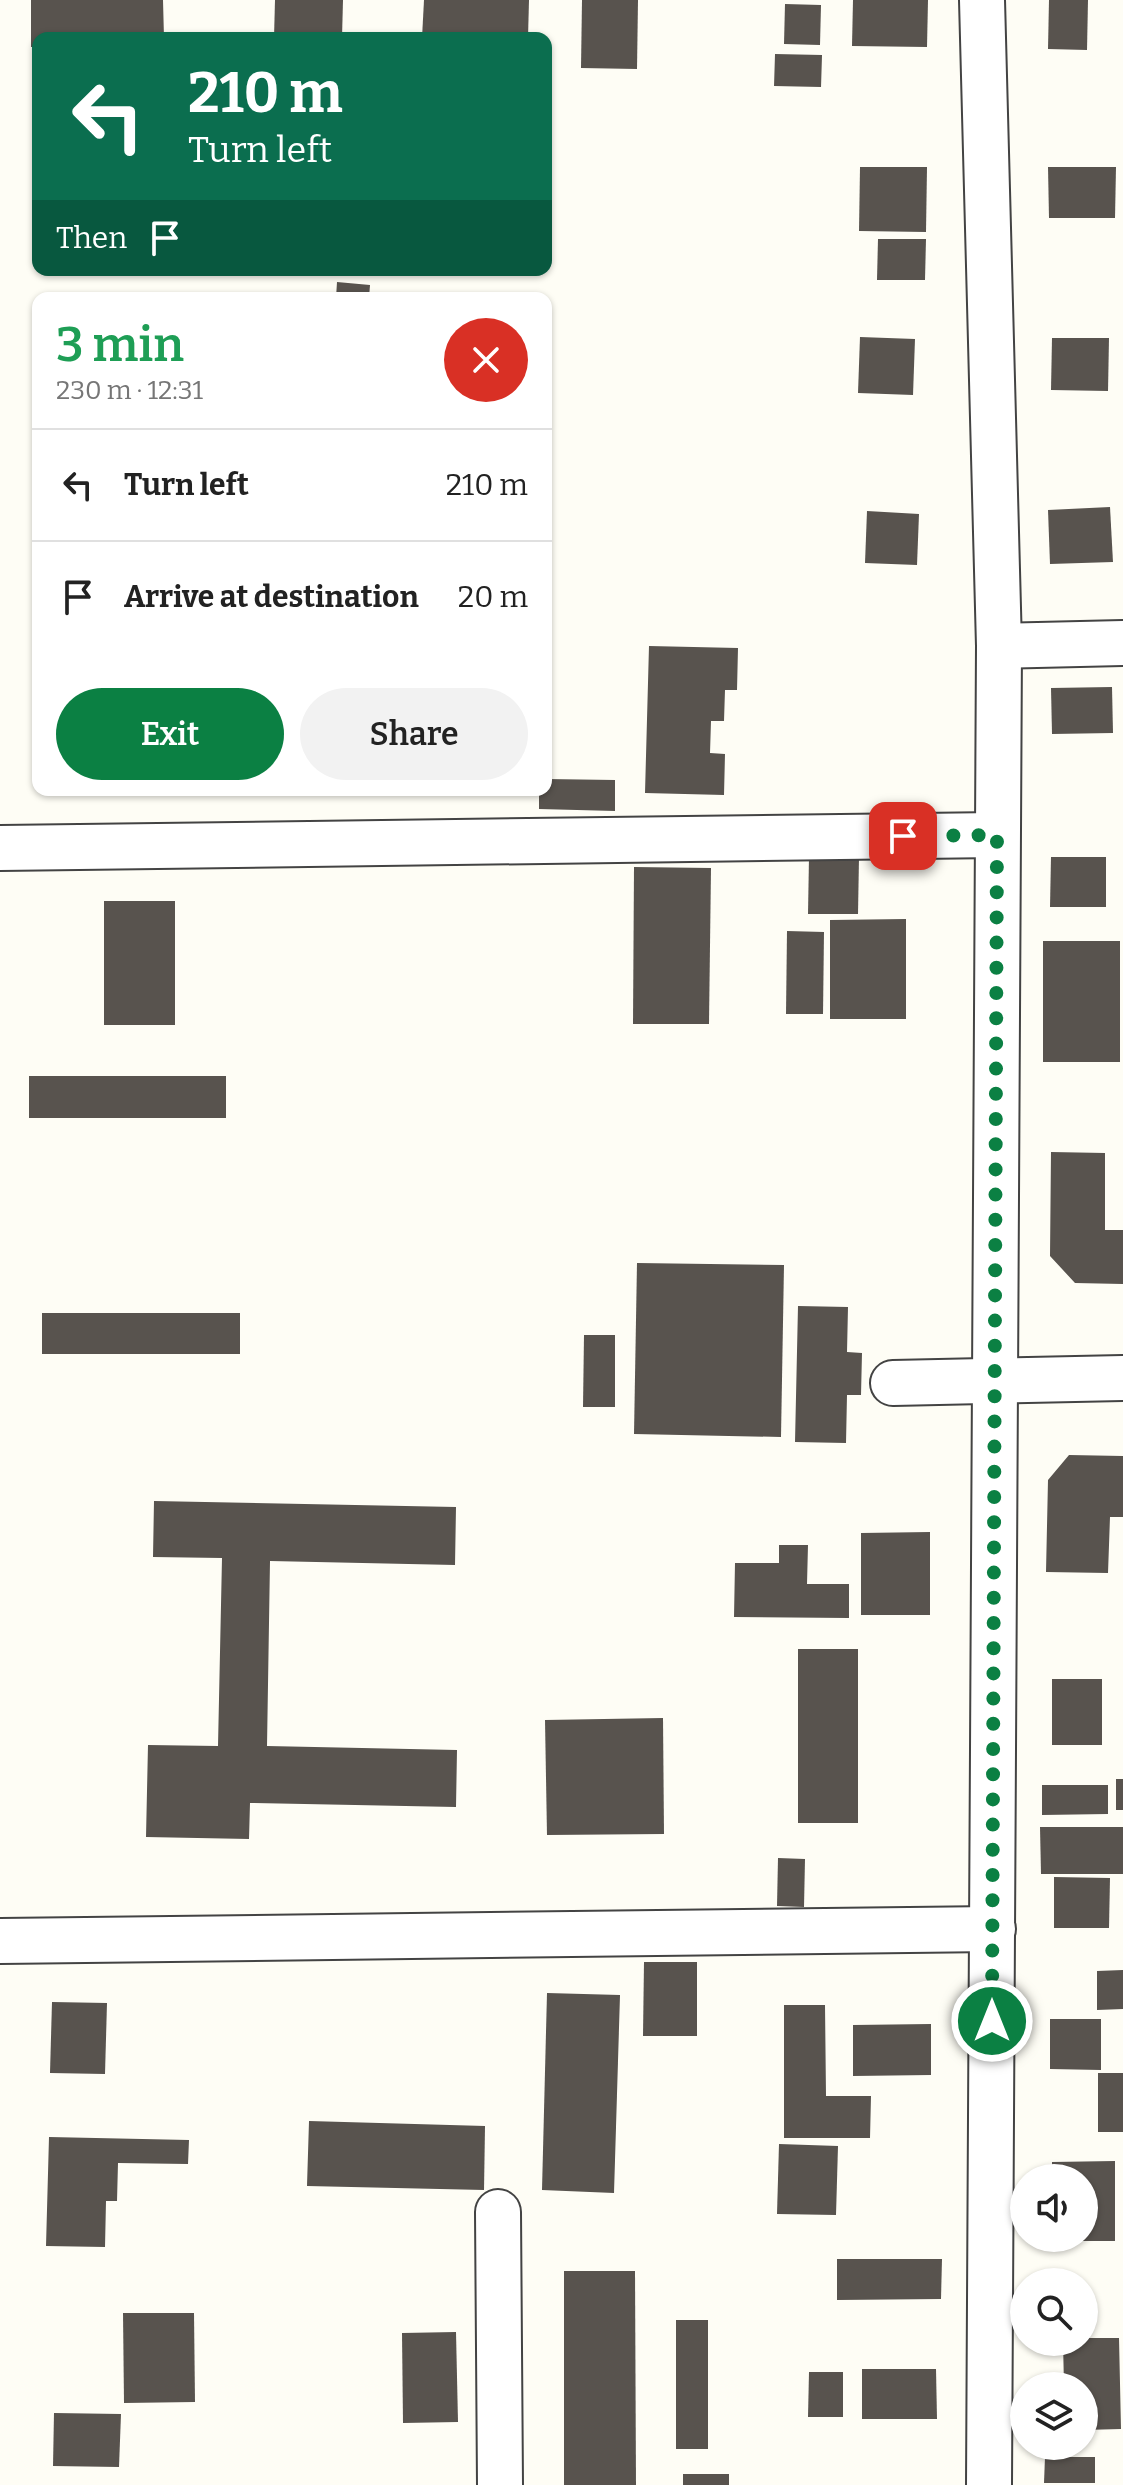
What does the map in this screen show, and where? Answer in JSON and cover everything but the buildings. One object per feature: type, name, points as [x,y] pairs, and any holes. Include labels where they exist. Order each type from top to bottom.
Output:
[{"type":"street","points":[[982,0],[999,646],[989,2485]]},
{"type":"street","points":[[999,646],[1123,643]]},
{"type":"street","points":[[0,848],[997,835]]},
{"type":"street","points":[[893,1383],[997,1378],[1123,1378]]},
{"type":"street","points":[[0,1941],[993,1929]]},
{"type":"street","points":[[498,2212],[500,2485]]},
{"type":"route","points":[[903,836],[997,835],[992,2021]]}]
